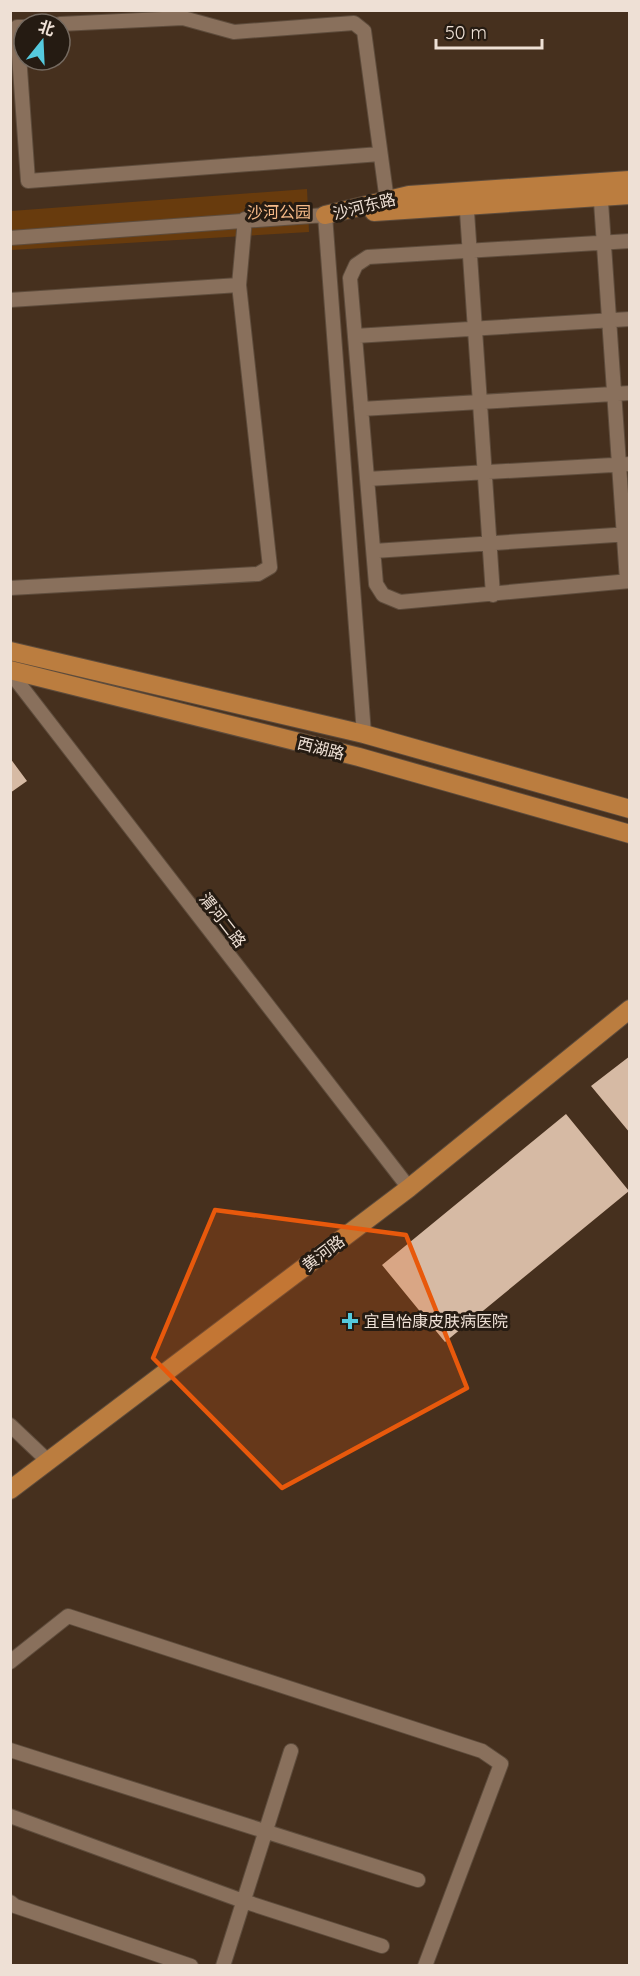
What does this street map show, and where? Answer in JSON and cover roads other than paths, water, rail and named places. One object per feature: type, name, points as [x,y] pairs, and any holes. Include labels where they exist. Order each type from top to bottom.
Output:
[{"type":"main road","name":"沙河东路","points":[[601,190],[630,180]]},
{"type":"main road","name":"沙河东路","points":[[325,215],[466,199],[601,190],[630,195]]},
{"type":"main road","name":"沙河东路","points":[[325,215],[410,195],[466,199]]},
{"type":"main road","name":"西湖路","points":[[10,651],[364,734],[630,809]]},
{"type":"main road","name":"西湖路","points":[[10,671],[359,757],[630,834]]},
{"type":"main road","name":"黄河路","points":[[10,1490],[409,1188],[630,1009]]},
{"type":"street","points":[[72,23],[183,18],[234,32],[354,23],[364,31],[387,201]]},
{"type":"street","points":[[19,72],[28,182],[380,154]]},
{"type":"street","points":[[601,190],[604,243],[614,394],[624,464],[628,581],[400,602],[383,595],[376,584],[350,278],[356,265],[368,257],[470,250],[604,243],[630,241]]},
{"type":"street","points":[[466,199],[493,595]]},
{"type":"street","points":[[10,238],[245,219],[325,215],[364,734]]},
{"type":"street","points":[[10,588],[258,574],[270,567],[239,285],[245,219]]},
{"type":"street","points":[[10,300],[239,285]]},
{"type":"street","points":[[355,336],[630,319]]},
{"type":"street","points":[[361,409],[630,393]]},
{"type":"street","points":[[367,479],[624,464]]},
{"type":"street","points":[[374,550],[627,534]]},
{"type":"street","name":"渭河二路","points":[[10,671],[409,1188]]},
{"type":"street","points":[[10,1425],[48,1461]]},
{"type":"street","points":[[10,1662],[68,1616],[482,1750],[501,1764],[425,1965]]},
{"type":"street","points":[[10,1750],[418,1880]]},
{"type":"street","points":[[223,1965],[291,1751]]},
{"type":"street","points":[[10,1815],[243,1901],[382,1946]]},
{"type":"street","points":[[10,1902],[191,1965]]},
{"type":"place","name":"宜昌怡康皮肤病医院","points":[[350,1321]]},
{"type":"park label","name":"沙河公园","points":[[279,212]]}]
